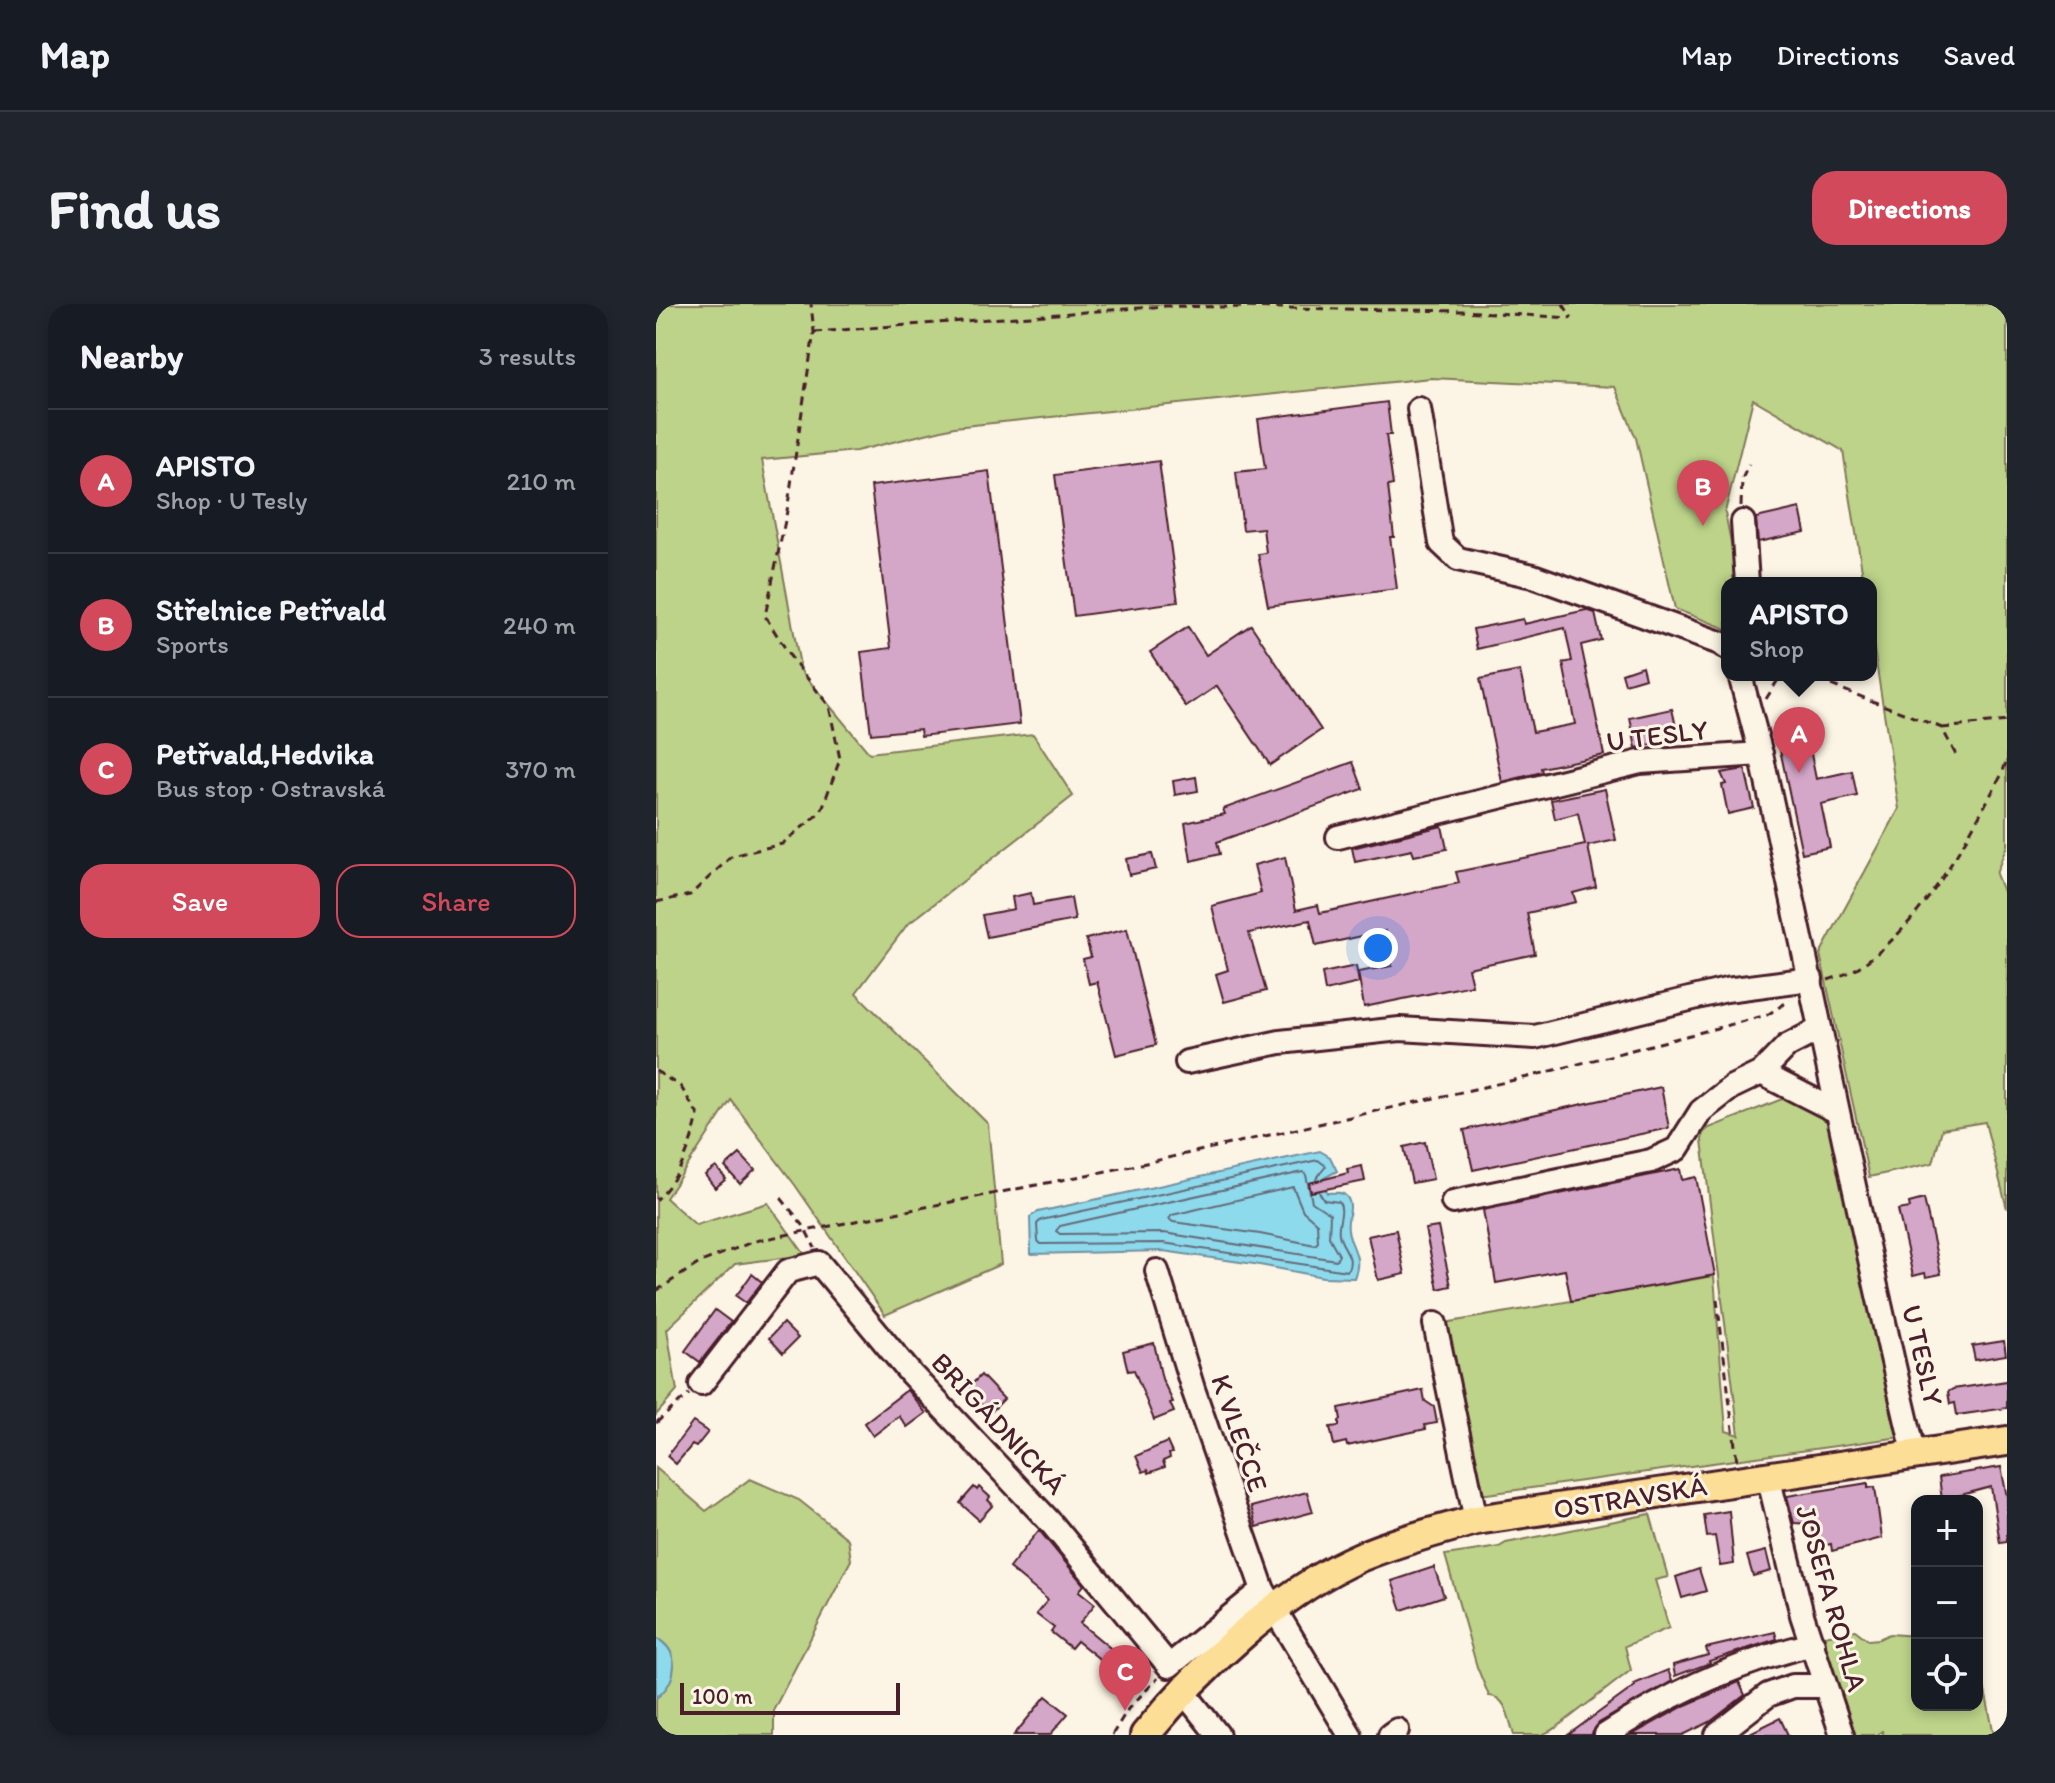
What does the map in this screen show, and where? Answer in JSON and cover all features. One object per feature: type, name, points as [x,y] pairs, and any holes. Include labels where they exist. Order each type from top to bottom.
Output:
[{"type":"main road","name":"OSTRAVSKÁ","points":[[1145,1735],[1171,1684],[1232,1645],[1268,1601],[1298,1590],[1359,1558],[1416,1538],[1476,1520],[2007,1441]]},
{"type":"street","points":[[1419,409],[1441,543],[1449,553],[1476,564],[1533,576],[1721,644]]},
{"type":"street","points":[[1743,522],[1747,577]]},
{"type":"street","points":[[1742,681],[1761,754]]},
{"type":"street","name":"U TESLY","points":[[1338,837],[1640,762],[1761,754],[1812,983],[1818,1030],[1915,1456]]},
{"type":"street","points":[[1187,1062],[1280,1042],[1400,1029],[1535,1037],[1726,990],[1812,983]]},
{"type":"street","points":[[1453,1202],[1651,1161],[1677,1149],[1701,1111],[1732,1087],[1761,1073],[1787,1046],[1818,1030]]},
{"type":"street","points":[[1761,1073],[1836,1111]]},
{"type":"street","name":"BRIGÁDNICKÁ","points":[[701,1384],[788,1271],[819,1263],[911,1374],[1052,1524],[1169,1666],[1268,1601]]},
{"type":"street","name":"K VLEČCE","points":[[1157,1271],[1193,1389],[1268,1601]]},
{"type":"street","points":[[1435,1324],[1476,1520]]},
{"type":"street","name":"JOSEFA ROHLA","points":[[1768,1476],[1802,1615],[1842,1735]]},
{"type":"street","points":[[1268,1601],[1350,1735]]},
{"type":"street","points":[[1606,1735],[1649,1707],[1719,1673],[1813,1644]]},
{"type":"street","points":[[1171,1684],[1218,1735]]},
{"type":"street","points":[[1717,1735],[1768,1695],[1793,1686],[1825,1686]]},
{"type":"path","points":[[656,902],[690,895],[732,856],[782,844],[821,812],[840,759],[829,706],[790,656],[765,616],[787,511],[814,332],[811,304]]},
{"type":"path","points":[[814,332],[1166,306],[1462,311],[1572,318],[1563,304]]},
{"type":"path","points":[[1743,522],[1742,479],[1749,464]]},
{"type":"path","points":[[1752,719],[1777,681]]},
{"type":"path","points":[[1821,681],[1942,728],[2007,721]]},
{"type":"path","points":[[1942,728],[1958,759]]},
{"type":"path","points":[[656,1291],[701,1262],[755,1241],[1132,1166],[1528,1077],[1767,1015],[1812,983],[1856,969],[1909,921],[1955,860],[2002,774],[2007,759]]},
{"type":"path","points":[[656,1071],[681,1087],[698,1115],[691,1148],[664,1193],[656,1200]]},
{"type":"path","points":[[781,1198],[808,1231]]},
{"type":"path","points":[[1717,1299],[1739,1480]]},
{"type":"path","points":[[656,1423],[701,1384]]},
{"type":"path","points":[[1112,1735],[1128,1709],[1149,1685],[1171,1684]]},
{"type":"green space","points":[[656,304],[2007,304],[2007,845],[1996,874],[2007,902],[2007,1209],[1985,1122],[1942,1129],[1933,1163],[1869,1177],[1820,954],[1899,809],[1877,668],[1877,577],[1863,577],[1843,451],[1753,399],[1725,512],[1738,577],[1721,577],[1721,627],[1675,609],[1636,438],[1615,387],[1431,378],[954,427],[856,451],[762,460],[801,671],[869,753],[1033,734],[1073,796],[907,925],[856,993],[988,1124],[1001,1264],[885,1315],[795,1185],[731,1100],[666,1198],[696,1225],[768,1203],[805,1255],[735,1264],[667,1329],[677,1391],[656,1415]]},
{"type":"green space","points":[[1782,1099],[1808,1105],[1830,1121],[1894,1423],[1901,1437],[1480,1495],[1444,1323],[1714,1276],[1726,1431],[1739,1435],[1702,1140],[1703,1133],[1709,1128]]},
{"type":"green space","points":[[656,1468],[706,1511],[750,1479],[799,1500],[848,1539],[851,1560],[774,1709],[774,1735],[656,1735],[656,1698],[669,1684],[674,1667],[670,1651],[656,1638]]},
{"type":"green space","points":[[1650,1514],[1668,1577],[1655,1580],[1669,1628],[1625,1646],[1631,1670],[1556,1728],[1542,1735],[1514,1735],[1504,1705],[1489,1696],[1477,1667],[1445,1555],[1499,1547],[1506,1543]]},
{"type":"green space","points":[[1855,1630],[1868,1640],[1889,1634],[1911,1636],[1911,1711],[1983,1711],[1983,1681],[1994,1735],[1883,1735],[1882,1731],[1876,1735],[1847,1735],[1819,1637]]},
{"type":"water","points":[[1320,1151],[1330,1157],[1337,1171],[1324,1178],[1327,1193],[1342,1193],[1349,1202],[1348,1229],[1357,1261],[1354,1278],[1323,1277],[1163,1251],[1031,1254],[1030,1217],[1038,1212]]},
{"type":"water","points":[[656,1638],[670,1651],[674,1667],[669,1684],[656,1698]]},
{"type":"building","points":[[1387,402],[1391,435],[1386,435],[1393,485],[1388,486],[1394,537],[1390,537],[1397,589],[1268,606],[1258,554],[1266,553],[1263,528],[1243,530],[1236,472],[1265,469],[1258,419]]},
{"type":"building","points":[[1159,461],[1178,602],[1074,616],[1055,475]]},
{"type":"building","points":[[989,471],[1020,724],[921,736],[920,729],[871,734],[861,652],[891,648],[871,486]]},
{"type":"building","points":[[1800,508],[1805,532],[1758,542],[1756,518]]},
{"type":"building","points":[[1586,610],[1595,613],[1601,640],[1581,645],[1604,755],[1541,768],[1542,772],[1502,782],[1480,679],[1520,671],[1533,732],[1575,724],[1563,663],[1572,661],[1565,628],[1477,649],[1473,629],[1523,619],[1524,624]]},
{"type":"building","points":[[1251,625],[1321,730],[1270,765],[1217,686],[1186,707],[1150,652],[1188,627],[1206,655]]},
{"type":"building","points":[[1642,666],[1645,678],[1625,684],[1622,673]]},
{"type":"building","points":[[1672,709],[1679,739],[1636,748],[1630,718]]},
{"type":"building","points":[[1807,734],[1816,779],[1852,771],[1857,796],[1821,804],[1830,847],[1802,853],[1778,740]]},
{"type":"building","points":[[1353,762],[1363,789],[1217,842],[1220,854],[1191,861],[1185,823],[1225,814],[1223,809]]},
{"type":"building","points":[[1745,769],[1754,808],[1728,814],[1722,785],[1726,784],[1721,773]]},
{"type":"building","points":[[1196,777],[1198,791],[1175,795],[1173,781]]},
{"type":"building","points":[[1605,789],[1616,840],[1588,846],[1596,887],[1573,893],[1576,902],[1527,913],[1535,954],[1468,968],[1472,985],[1364,1007],[1358,972],[1392,966],[1385,931],[1316,946],[1310,920],[1249,933],[1266,991],[1224,1002],[1216,974],[1228,970],[1212,906],[1261,893],[1254,865],[1285,857],[1296,910],[1318,905],[1320,913],[1459,883],[1456,872],[1585,845],[1578,813],[1555,819],[1551,800]]},
{"type":"building","points":[[1442,826],[1447,849],[1414,856],[1412,850],[1355,862],[1352,848]]},
{"type":"building","points":[[1152,854],[1156,869],[1129,875],[1126,859]]},
{"type":"building","points":[[1031,893],[1033,905],[1071,898],[1075,920],[987,937],[982,915],[1014,909],[1012,897]]},
{"type":"building","points":[[1127,929],[1156,1045],[1116,1055],[1097,982],[1089,984],[1083,959],[1091,957],[1086,939]]},
{"type":"building","points":[[1356,966],[1359,983],[1325,991],[1322,973]]},
{"type":"building","points":[[1661,1087],[1669,1128],[1473,1170],[1464,1130]]},
{"type":"building","points":[[1425,1142],[1433,1179],[1412,1183],[1404,1147]]},
{"type":"building","points":[[740,1154],[755,1170],[740,1184],[725,1167]]},
{"type":"building","points":[[1362,1166],[1365,1181],[1311,1192],[1309,1183]]},
{"type":"building","points":[[716,1167],[726,1179],[715,1188],[705,1175]]},
{"type":"building","points":[[1680,1169],[1682,1180],[1696,1177],[1715,1275],[1571,1301],[1565,1270],[1496,1283],[1483,1210]]},
{"type":"building","points":[[1924,1199],[1941,1274],[1926,1277],[1925,1273],[1913,1276],[1898,1210],[1910,1208],[1909,1203]]},
{"type":"building","points":[[1438,1227],[1451,1286],[1438,1289],[1425,1229]]},
{"type":"building","points":[[1396,1230],[1405,1274],[1378,1280],[1368,1236]]},
{"type":"building","points":[[752,1274],[762,1282],[746,1303],[736,1296]]},
{"type":"building","points":[[715,1310],[731,1322],[700,1362],[685,1351]]},
{"type":"building","points":[[783,1323],[798,1338],[783,1353],[769,1338]]},
{"type":"building","points":[[2004,1341],[2006,1355],[1975,1360],[1972,1346]]},
{"type":"building","points":[[1154,1343],[1174,1412],[1154,1420],[1134,1370],[1128,1371],[1123,1351]]},
{"type":"building","points":[[981,1375],[1004,1399],[990,1413],[966,1390]]},
{"type":"building","points":[[2007,1381],[2007,1408],[1957,1415],[1955,1403],[1950,1404],[1948,1392],[1953,1389]]},
{"type":"building","points":[[907,1390],[926,1413],[907,1427],[899,1416],[873,1436],[864,1423]]},
{"type":"building","points":[[1423,1390],[1425,1401],[1434,1407],[1437,1423],[1425,1425],[1426,1429],[1347,1446],[1346,1442],[1334,1445],[1330,1427],[1339,1426],[1339,1408]]},
{"type":"building","points":[[693,1422],[708,1432],[676,1464],[667,1456]]},
{"type":"building","points":[[1167,1442],[1172,1453],[1169,1454],[1170,1458],[1163,1461],[1165,1467],[1143,1472],[1136,1456]]},
{"type":"building","points":[[2001,1467],[2007,1497],[2007,1542],[2000,1543],[1991,1487],[1961,1495],[1941,1495],[1939,1477]]},
{"type":"building","points":[[1868,1483],[1868,1488],[1875,1487],[1882,1538],[1832,1551],[1831,1544],[1816,1547],[1812,1524],[1794,1523],[1787,1496]]},
{"type":"building","points":[[974,1487],[977,1490],[979,1487],[990,1497],[988,1500],[993,1505],[979,1520],[960,1503]]},
{"type":"building","points":[[1307,1492],[1313,1512],[1257,1527],[1251,1507]]},
{"type":"building","points":[[1729,1511],[1734,1564],[1720,1566],[1715,1536],[1707,1537],[1704,1515]]},
{"type":"building","points":[[1039,1530],[1084,1585],[1079,1591],[1095,1604],[1080,1623],[1121,1657],[1112,1669],[1077,1641],[1071,1648],[1051,1632],[1054,1628],[1036,1614],[1048,1600],[1009,1568]]},
{"type":"building","points":[[1766,1551],[1771,1571],[1753,1576],[1747,1556]]},
{"type":"building","points":[[1434,1567],[1444,1596],[1402,1610],[1392,1581]]},
{"type":"building","points":[[1699,1569],[1706,1591],[1682,1598],[1676,1577]]},
{"type":"building","points":[[1775,1632],[1777,1639],[1709,1661],[1675,1676],[1673,1665],[1708,1655],[1706,1648]]},
{"type":"building","points":[[1668,1670],[1672,1681],[1599,1723],[1591,1735],[1568,1735],[1634,1684]]},
{"type":"building","points":[[1739,1682],[1745,1695],[1710,1722],[1683,1735],[1632,1735],[1686,1705]]},
{"type":"building","points":[[1046,1696],[1068,1714],[1050,1735],[1014,1735]]},
{"type":"building","points":[[1780,1718],[1788,1735],[1746,1735]]},
{"type":"place","name":"Střelnice Petřvald","points":[[1703,526]]},
{"type":"place","name":"APISTO","points":[[1799,773]]},
{"type":"place","name":"Petřvald,Hedvika","points":[[1125,1711]]}]
